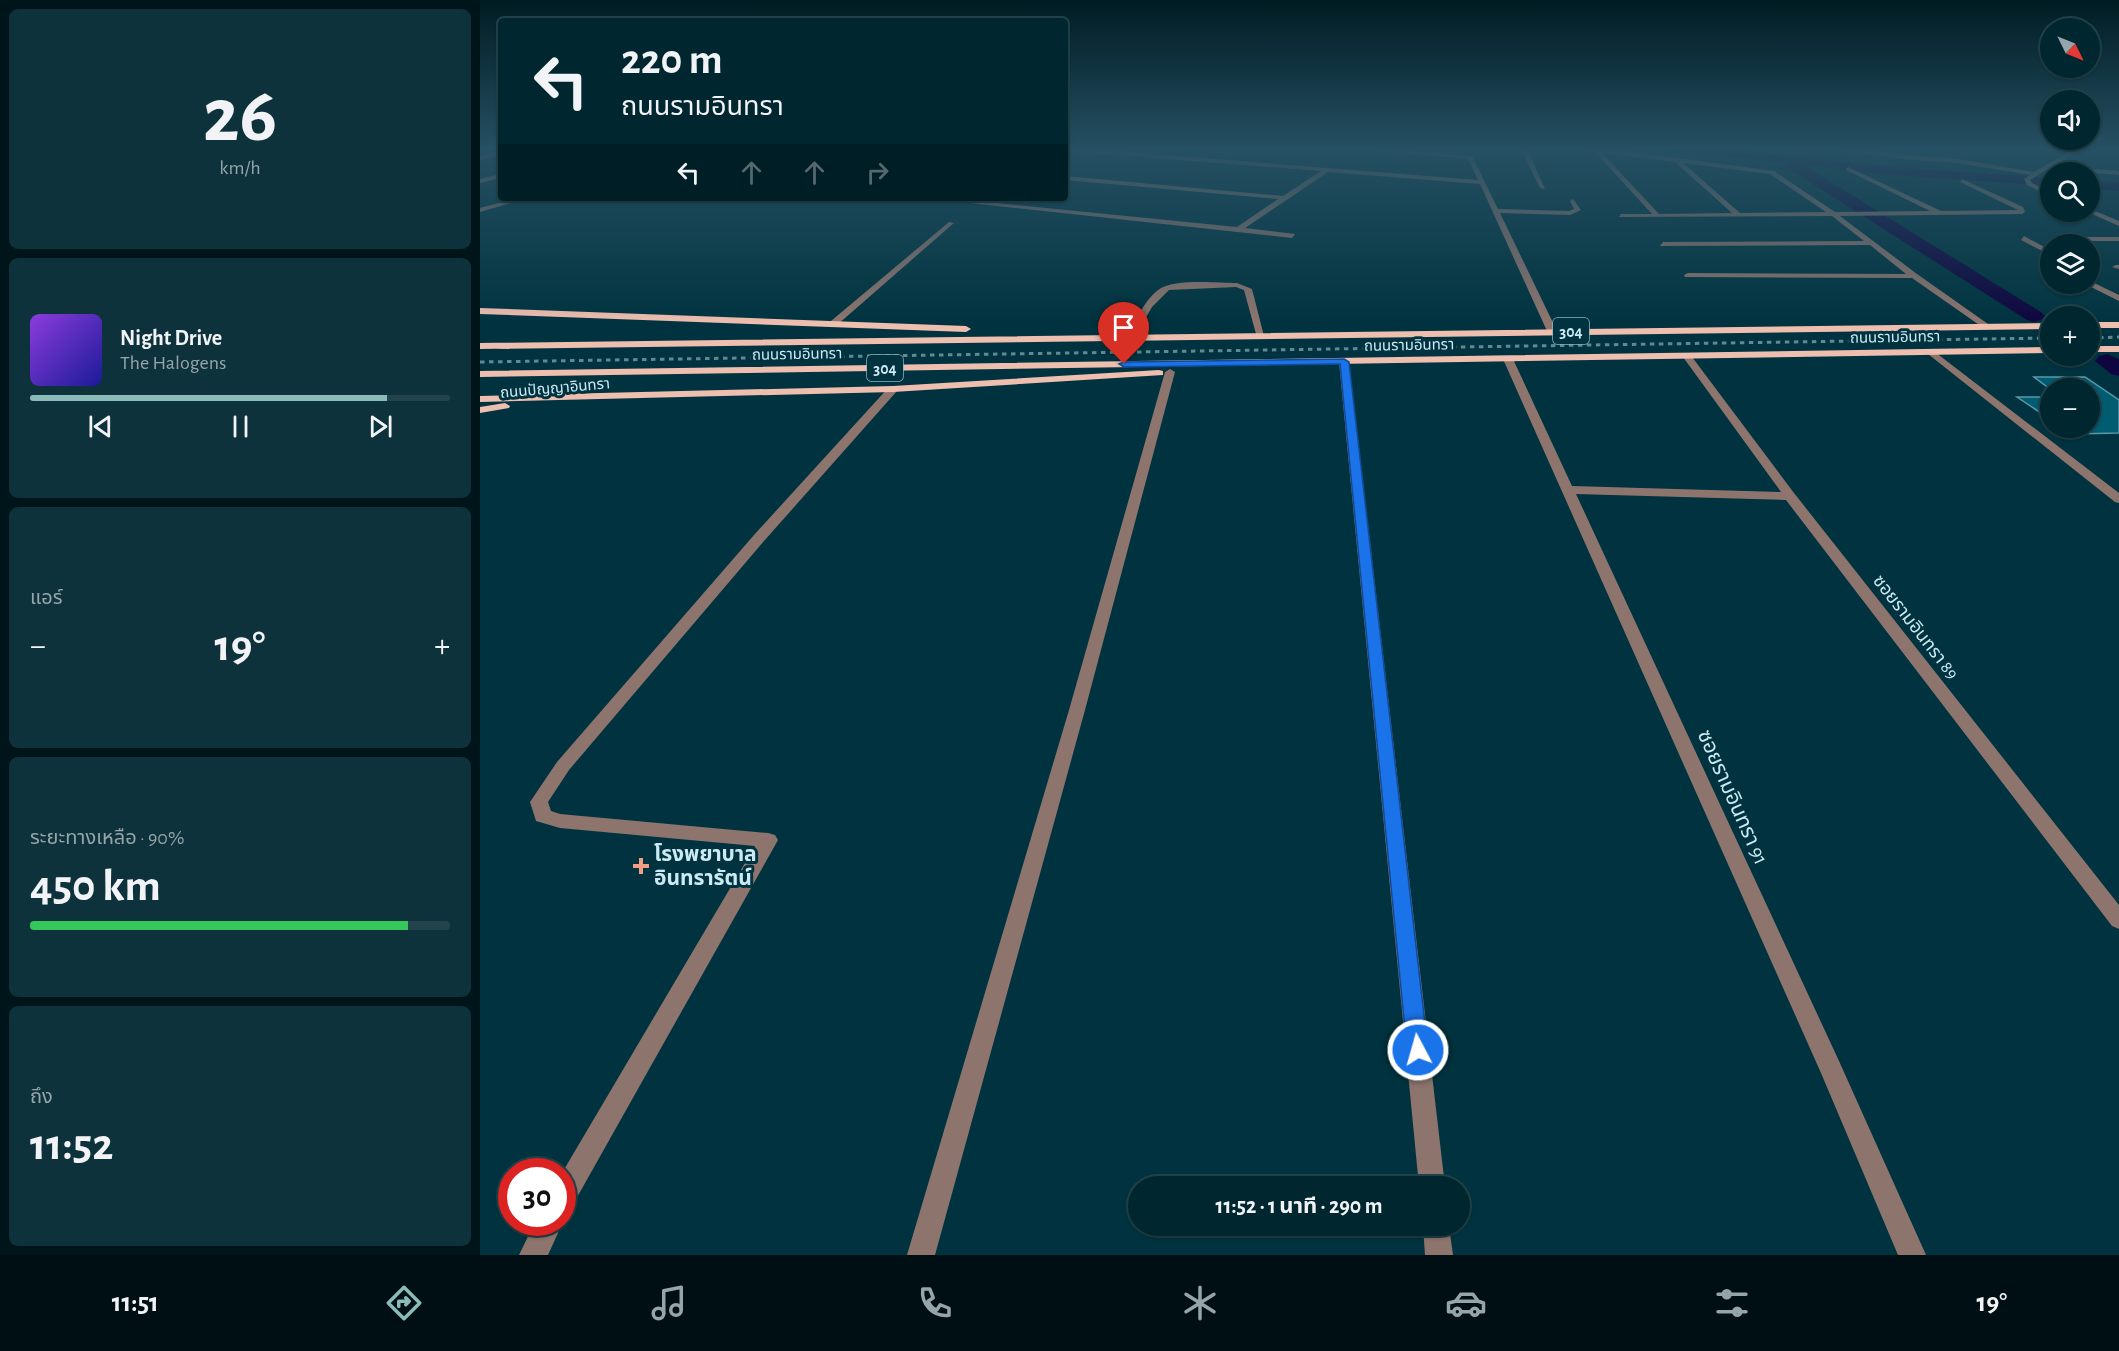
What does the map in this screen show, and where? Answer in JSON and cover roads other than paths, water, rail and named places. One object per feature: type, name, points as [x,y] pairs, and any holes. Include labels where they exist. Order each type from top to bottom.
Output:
[{"type":"main road","points":[[480,311],[834,323],[1092,337]]},
{"type":"main road","points":[[2100,325],[2119,325]]},
{"type":"main road","name":"ถนนรามอินทรา","points":[[480,346],[1261,334],[2040,326]]},
{"type":"main road","points":[[2100,349],[2119,348]]},
{"type":"main road","name":"ถนนรามอินทรา","points":[[480,374],[2040,350]]},
{"type":"main road","points":[[480,399],[893,389],[1291,362]]},
{"type":"main road","name":"ถนนปัญญาอินทรา","points":[[480,410],[520,404],[633,397]]},
{"type":"street","points":[[480,210],[497,206]]},
{"type":"street","points":[[1003,206],[1292,236]]},
{"type":"street","points":[[1239,229],[1274,206]]},
{"type":"street","points":[[1492,206],[1552,331]]},
{"type":"street","points":[[1495,212],[1570,213],[1578,210],[1576,206]]},
{"type":"street","points":[[1648,206],[1658,216]]},
{"type":"street","points":[[1728,206],[1740,216]]},
{"type":"street","points":[[1821,206],[1985,326]]},
{"type":"street","points":[[1925,206],[1943,214]]},
{"type":"street","points":[[1621,216],[2022,212],[2021,208],[2016,206]]},
{"type":"street","points":[[2100,215],[2119,224]]},
{"type":"street","points":[[834,323],[951,223]]},
{"type":"street","points":[[2024,238],[2040,247]]},
{"type":"street","points":[[2100,238],[2119,238]]},
{"type":"street","points":[[1663,244],[1871,243]]},
{"type":"street","points":[[1688,275],[1914,276]]},
{"type":"street","points":[[1131,336],[1164,289],[1237,285],[1248,290],[1261,334]]},
{"type":"street","points":[[2100,288],[2119,298]]},
{"type":"street","points":[[1931,352],[2119,499]]},
{"type":"street","name":"ซอยรามอินทรา 89","points":[[1686,355],[1790,496],[2119,920]]},
{"type":"street","name":"ซอยรามอินทรา 91","points":[[1508,359],[1831,1069],[1912,1255]]},
{"type":"street","points":[[1344,362],[1431,1176]]},
{"type":"street","points":[[921,1255],[1077,710],[1170,372]]},
{"type":"street","points":[[576,1175],[768,840],[560,821],[543,816],[539,802],[563,766],[585,740],[759,538],[893,389]]},
{"type":"street","points":[[1569,490],[1790,496]]},
{"type":"street","points":[[533,1255],[543,1236]]},
{"type":"street","points":[[1437,1236],[1439,1255]]},
{"type":"waterway","points":[[1857,206],[2034,316]]},
{"type":"waterway","points":[[2107,361],[2119,369]]},
{"type":"railway","points":[[2100,338],[2119,337]]},
{"type":"railway","points":[[480,362],[2040,338]]},
{"type":"place","name":"โรงพยาบาล อินทรารัตน์","points":[[641,866]]}]
